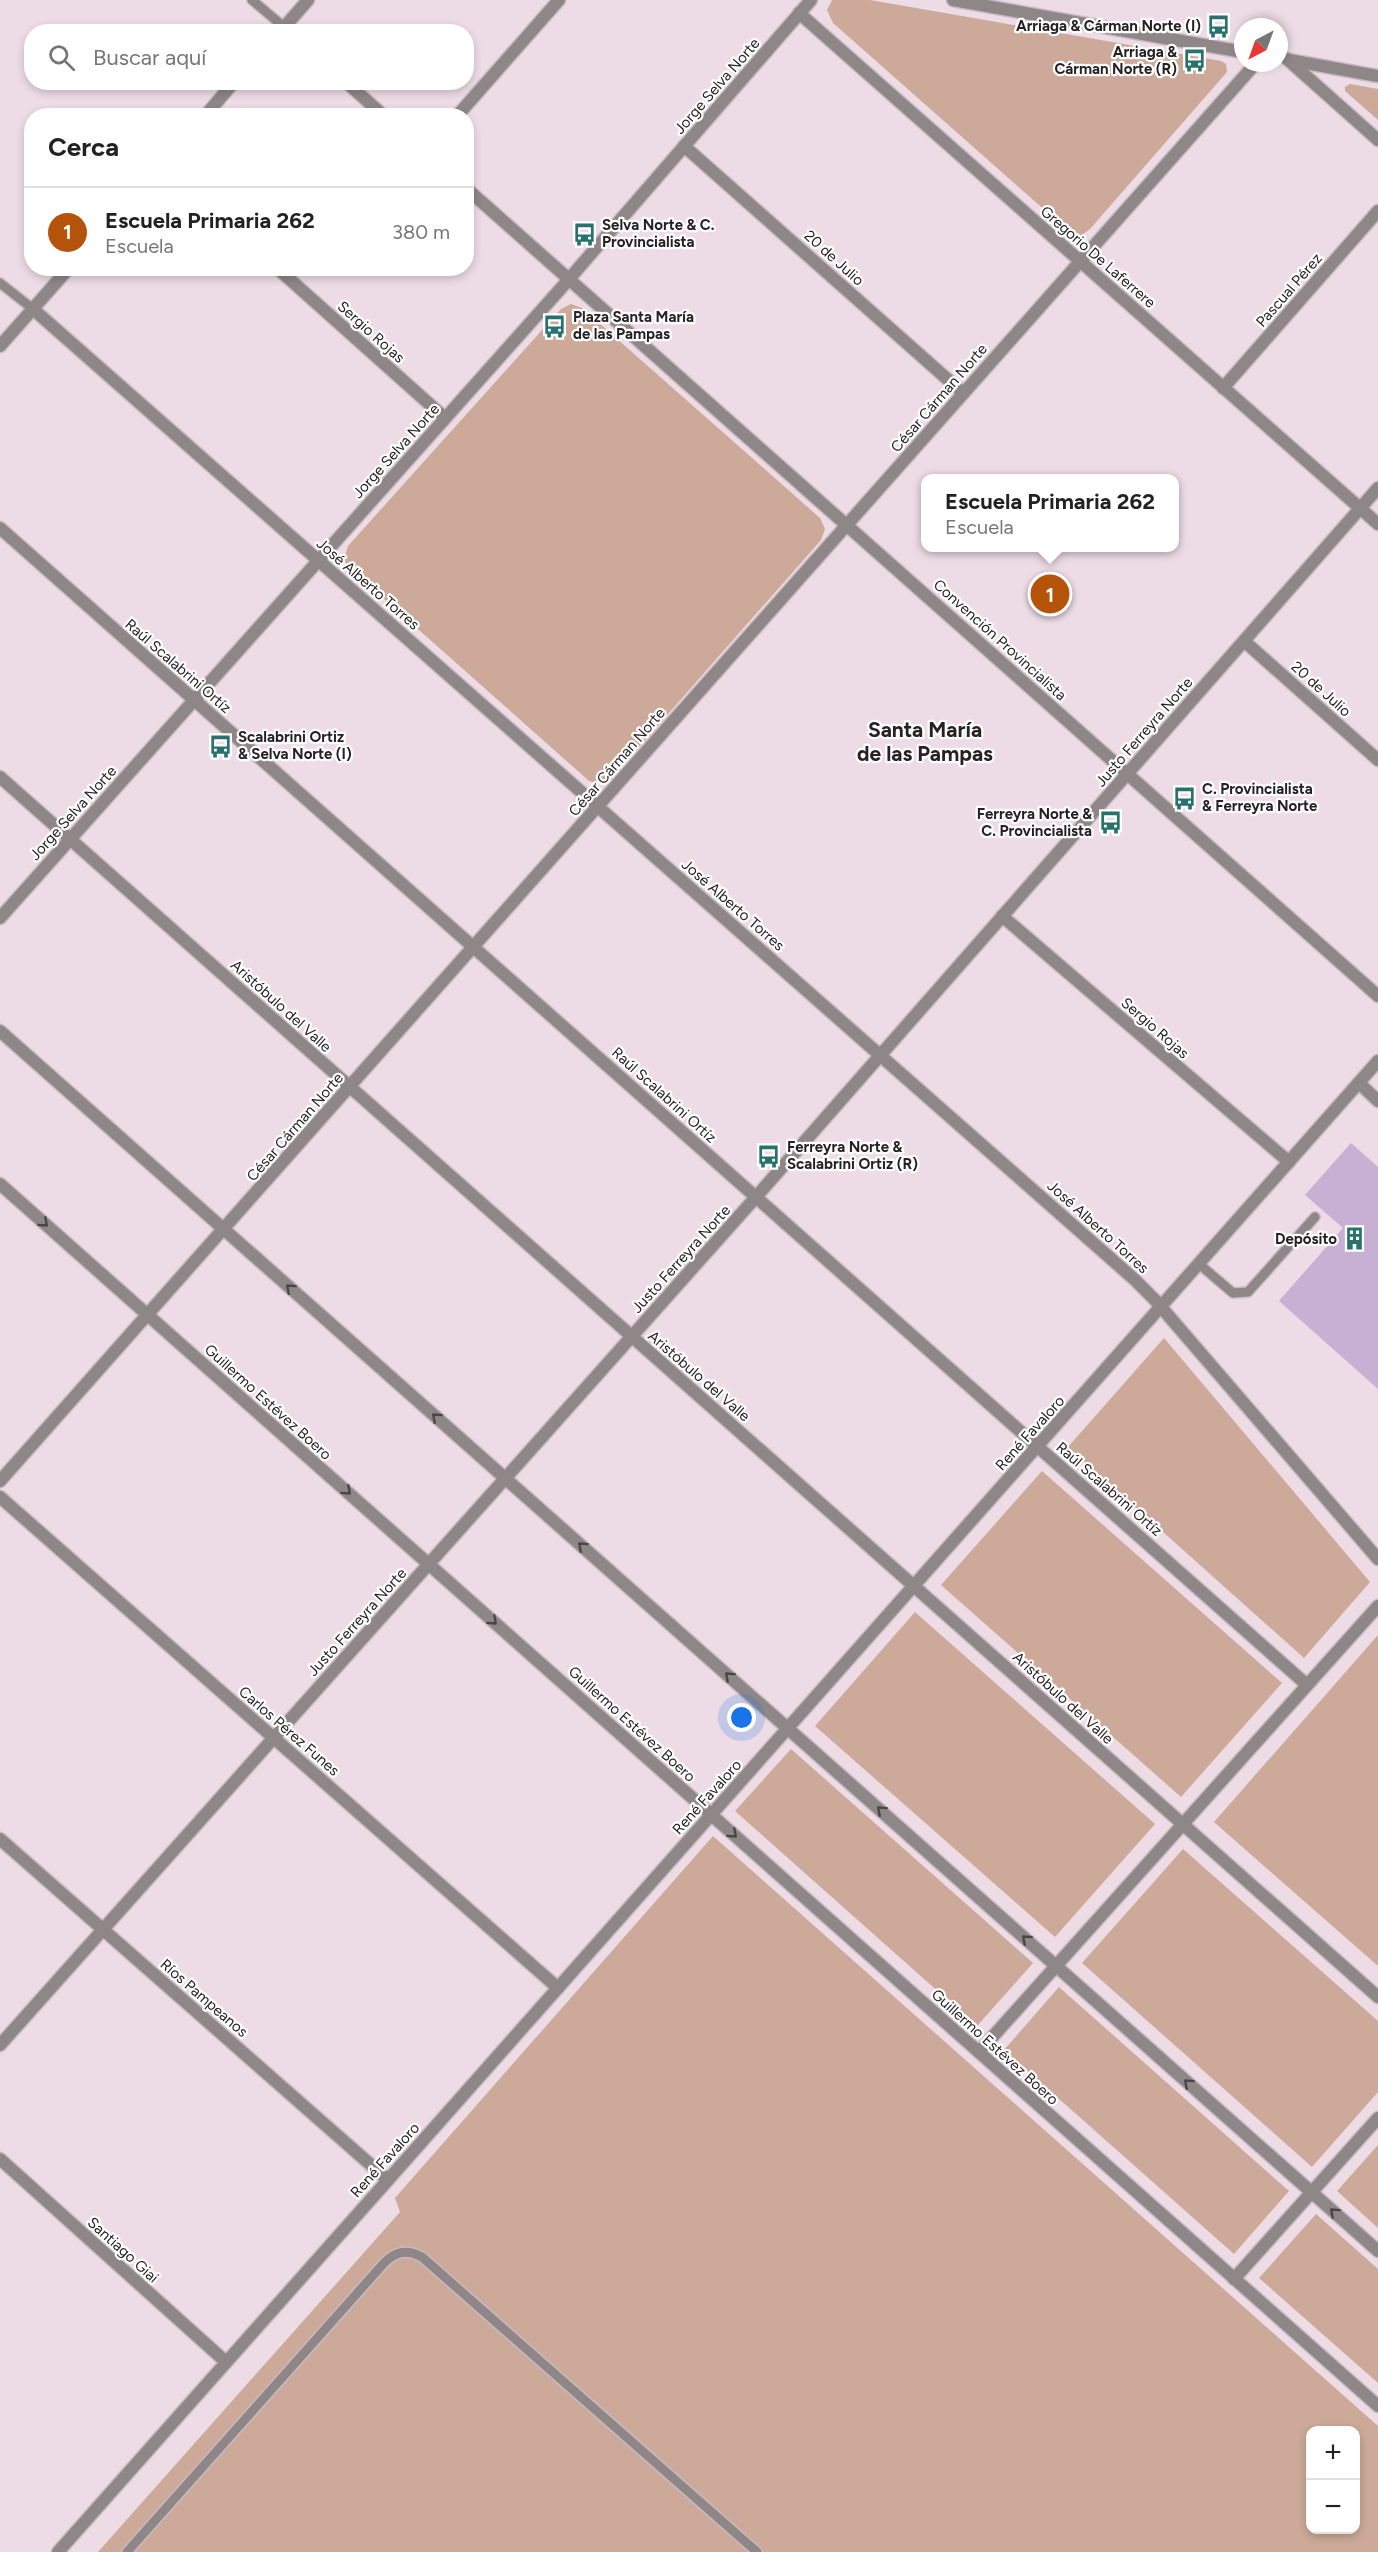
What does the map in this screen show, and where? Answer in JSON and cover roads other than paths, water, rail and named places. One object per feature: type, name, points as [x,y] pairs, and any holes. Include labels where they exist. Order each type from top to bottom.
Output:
[{"type":"street","points":[[289,24],[308,0]]},
{"type":"street","points":[[464,108],[559,0]]},
{"type":"street","name":"Jorge Selva Norte","points":[[0,918],[569,279],[811,0]]},
{"type":"street","points":[[953,0],[1234,50]]},
{"type":"street","name":"Gregorio De Laferrere","points":[[799,13],[1378,524]]},
{"type":"street","points":[[1288,60],[1378,76]]},
{"type":"street","points":[[1288,63],[1378,140]]},
{"type":"street","name":"César Cárman Norte","points":[[0,1481],[1248,72]]},
{"type":"street","points":[[212,108],[227,90]]},
{"type":"street","points":[[355,90],[375,108]]},
{"type":"street","name":"20 de Julio","points":[[684,146],[963,393]]},
{"type":"street","name":"Convención Provincialista","points":[[474,195],[1378,996]]},
{"type":"street","name":"Pascual Pérez","points":[[1223,388],[1378,212]]},
{"type":"street","points":[[0,346],[62,276]]},
{"type":"street","name":"Sergio Rojas","points":[[286,276],[445,418]]},
{"type":"street","name":"José Alberto Torres","points":[[33,309],[1134,1279],[1161,1307],[1378,1559]]},
{"type":"street","name":"Justo Ferreyra Norte","points":[[0,2045],[756,1197],[1378,488]]},
{"type":"street","name":"Raúl Scalabrini Ortíz","points":[[0,528],[1307,1684]]},
{"type":"street","name":"20 de Julio","points":[[1244,641],[1378,760]]},
{"type":"street","name":"Aristóbulo del Valle","points":[[0,777],[1378,1997]]},
{"type":"street","name":"Sergio Rojas","points":[[1002,916],[1289,1162]]},
{"type":"street","points":[[0,1031],[1378,2251]]},
{"type":"street","name":"René Favaloro","points":[[58,2552],[1378,1061]]},
{"type":"street","points":[[1359,1083],[1378,1101]]},
{"type":"street","name":"Guillermo Estévez Boero","points":[[0,1184],[1378,2406]]},
{"type":"street","name":"Carlos Pérez Funes","points":[[0,1497],[558,1988]]},
{"type":"street","points":[[979,2052],[1378,1605]]},
{"type":"street","name":"Ríos Pampeanos","points":[[0,1839],[388,2180]]},
{"type":"street","points":[[1234,2279],[1378,2118]]},
{"type":"street","name":"Santiago Giai","points":[[0,2159],[226,2362]]},
{"type":"lane","points":[[252,0],[278,24]]},
{"type":"lane","points":[[0,283],[33,309]]},
{"type":"lane","points":[[1199,1264],[1233,1293],[1248,1292],[1315,1217]]},
{"type":"lane","points":[[127,2552],[384,2263],[397,2253],[405,2251],[422,2257],[757,2552]]},
{"type":"place","name":"Arriaga & Cárman Norte (I)","points":[[1219,26]]},
{"type":"place","name":"Arriaga & Cárman Norte (R)","points":[[1195,61]]},
{"type":"place","name":"Selva Norte & C. Provincialista","points":[[584,234]]},
{"type":"place","name":"Plaza Santa María de las Pampas","points":[[555,326]]},
{"type":"place","name":"Escuela Primaria 262","points":[[1050,594]]},
{"type":"place","name":"Scalabrini Ortiz & Selva Norte (I)","points":[[220,746]]},
{"type":"place","name":"C. Provincialista & Ferreyra Norte","points":[[1184,798]]},
{"type":"place","name":"Ferreyra Norte & C. Provincialista","points":[[1110,823]]},
{"type":"place","name":"Ferreyra Norte & Scalabrini Ortiz (R)","points":[[769,1156]]},
{"type":"place","name":"Depósito","points":[[1355,1239]]},
{"type":"district","name":"Santa María de las Pampas","points":[[925,741]]}]
